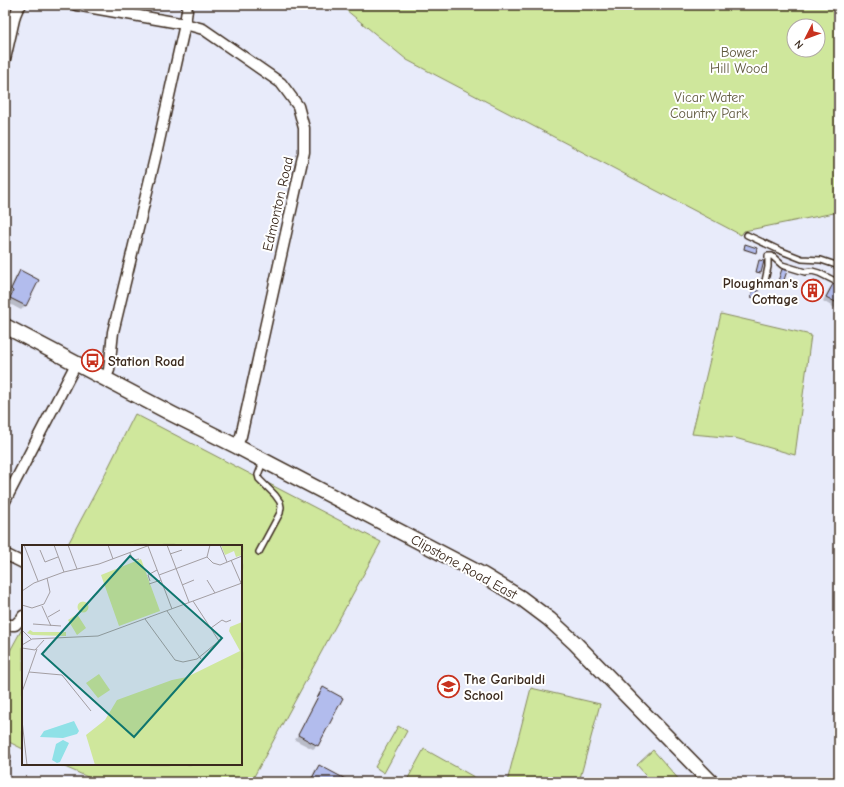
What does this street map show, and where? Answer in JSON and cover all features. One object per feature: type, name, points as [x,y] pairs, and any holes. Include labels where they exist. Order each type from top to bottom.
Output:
[{"type":"main road","name":"Clipstone Road East","points":[[5,326],[483,575],[521,598],[575,643],[711,782]]},
{"type":"street","points":[[5,59],[18,8],[21,5]]},
{"type":"street","name":"Edmonton Road","points":[[76,5],[185,24],[203,29],[281,83],[298,106],[304,128],[304,152],[241,436],[236,446]]},
{"type":"street","points":[[105,379],[109,370],[113,332],[185,24],[186,10]]},
{"type":"street","points":[[5,501],[76,364]]},
{"type":"street","points":[[5,554],[22,562]]},
{"type":"street","points":[[5,625],[15,625],[22,618]]},
{"type":"lane","points":[[747,234],[779,250],[802,259],[821,260],[839,266]]},
{"type":"lane","points":[[765,281],[768,267],[768,256],[772,256],[782,265],[805,272],[812,271],[819,273],[839,283]]},
{"type":"lane","points":[[259,552],[282,507],[275,495],[259,479],[258,475],[264,461]]},
{"type":"green space","name":"Vicar Water Country Park","points":[[340,5],[839,5],[839,212],[744,231],[741,235],[407,60]]},
{"type":"green space","points":[[721,314],[811,335],[795,455],[735,438],[692,434]]},
{"type":"green space","points":[[135,414],[381,542],[251,782],[99,782],[60,765],[242,765],[242,545],[68,545]]},
{"type":"green space","points":[[22,629],[22,748],[5,740],[5,660]]},
{"type":"green space","points":[[531,688],[600,704],[579,782],[507,782]]},
{"type":"green space","points":[[398,726],[407,731],[384,773],[375,767]]},
{"type":"green space","points":[[424,749],[483,782],[406,782]]},
{"type":"green space","points":[[653,750],[681,782],[652,782],[637,765]]},
{"type":"building","points":[[745,244],[757,248],[756,253],[744,249]]},
{"type":"building","points":[[759,260],[764,261],[761,273],[756,272]]},
{"type":"building","points":[[782,269],[787,271],[783,283],[778,281]]},
{"type":"building","points":[[20,270],[39,280],[26,306],[10,298],[13,291],[11,289]]},
{"type":"building","name":"Ploughman's Cottage","points":[[814,281],[820,283],[818,287],[821,288],[817,298],[805,293],[809,283],[812,284]]},
{"type":"building","points":[[833,284],[839,287],[839,304],[826,297]]},
{"type":"building","points":[[754,285],[759,286],[756,299],[751,297]]},
{"type":"building","points":[[323,687],[343,698],[318,746],[298,735]]},
{"type":"building","points":[[319,765],[351,782],[310,782]]},
{"type":"place","name":"Ploughman's Cottage","points":[[813,291]]},
{"type":"place","name":"Station Road","points":[[92,361]]},
{"type":"place","name":"The Garibaldi School","points":[[449,687]]},
{"type":"park label","name":"Bower Hill Wood","points":[[739,60]]}]
